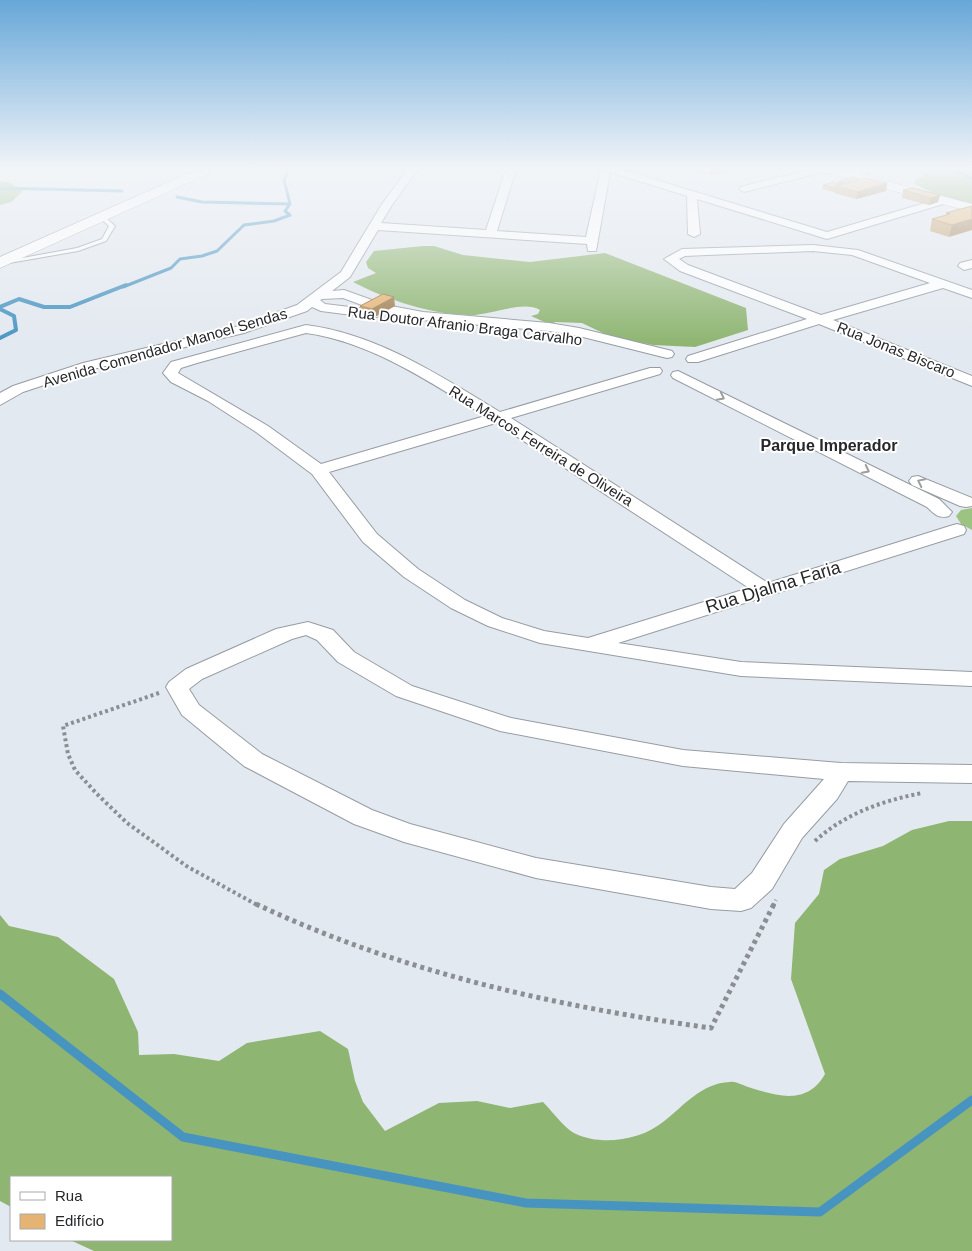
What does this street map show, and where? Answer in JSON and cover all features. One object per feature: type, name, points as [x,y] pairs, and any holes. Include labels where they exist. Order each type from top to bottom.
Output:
[{"type":"main road","points":[[2,262],[79,227]]},
{"type":"street","name":"Avenida Comendador Manoel Sendas","points":[[0,400],[18,389],[88,366],[230,332],[272,320],[302,308],[346,274],[373,227]]},
{"type":"street","points":[[394,227],[490,234],[591,245],[595,227]]},
{"type":"street","points":[[490,234],[492,227]]},
{"type":"street","points":[[694,227],[694,234]]},
{"type":"street","points":[[799,227],[827,236],[855,227]]},
{"type":"street","name":"Rua Jonas Biscaro","points":[[942,284],[854,252],[813,248],[707,251],[682,253],[670,259],[684,268],[820,319],[972,381]]},
{"type":"street","points":[[272,320],[321,310],[354,307],[358,303],[358,298],[348,285],[346,274]]},
{"type":"street","points":[[942,284],[972,294]]},
{"type":"street","name":"Rua Jonas Biscaro","points":[[820,319],[942,284]]},
{"type":"street","name":"Rua Doutor Afranio Braga Carvalho","points":[[314,298],[344,294],[383,308],[424,316],[549,327],[579,332],[667,354],[681,355],[696,363],[706,375],[933,488],[969,502]]},
{"type":"street","points":[[314,298],[321,307],[336,310]]},
{"type":"street","name":"Rua Doutor Afranio Braga Carvalho","points":[[336,310],[357,311],[419,322],[548,334],[589,341],[634,353],[647,358],[651,366],[678,375],[934,503],[943,512],[946,521],[964,532]]},
{"type":"street","points":[[696,363],[820,319]]},
{"type":"street","name":"Rua Marcos Ferreira de Oliveira","points":[[318,470],[262,429],[213,398],[176,379],[170,373],[176,365],[306,329],[329,332],[363,344],[418,369],[499,418],[764,590]]},
{"type":"street","points":[[667,354],[654,356],[651,366],[499,418],[318,470],[370,538],[411,573],[458,604],[496,622],[540,637],[741,669],[972,679]]},
{"type":"street","name":"Rua Doutor Afranio Braga Carvalho","points":[[678,375],[691,373],[696,363]]},
{"type":"street","name":"Rua Doutor Afranio Braga Carvalho","points":[[943,512],[952,505],[969,502]]},
{"type":"street","name":"Rua Djalma Faria","points":[[590,645],[764,590],[964,532]]},
{"type":"street","points":[[841,772],[828,793],[794,831],[762,881],[741,900],[711,898],[536,868],[404,832],[363,817],[252,760],[190,710],[177,687],[194,674],[284,634],[308,628],[325,635],[346,657],[404,691],[508,725],[683,758],[841,772],[972,774]]},
{"type":"lane","points":[[2,262],[78,249],[104,240],[111,227]]},
{"type":"path","points":[[177,687],[63,726],[71,762],[116,813],[145,838],[178,862],[269,911],[327,936],[390,958],[517,995],[644,1019],[711,1028],[778,894]]},
{"type":"path","points":[[810,845],[839,822],[859,811],[900,797],[928,792]]},
{"type":"green space","points":[[434,246],[463,255],[530,262],[605,253],[746,308],[748,330],[695,347],[653,345],[607,335],[582,323],[556,322],[549,324],[531,316],[538,314],[540,310],[533,307],[516,307],[471,315],[441,312],[410,305],[380,295],[353,282],[376,273],[368,268],[366,262],[374,251]]},
{"type":"green space","points":[[972,508],[972,530],[961,524],[956,516],[961,510]]},
{"type":"green space","points":[[949,821],[972,821],[972,1251],[94,1251],[72,1241],[172,1241],[172,1176],[10,1176],[10,1206],[0,1201],[0,915],[9,926],[58,937],[114,979],[138,1032],[139,1055],[174,1054],[219,1061],[247,1043],[320,1031],[348,1049],[355,1081],[363,1102],[385,1131],[439,1103],[477,1101],[510,1108],[543,1102],[563,1124],[576,1134],[597,1140],[621,1139],[633,1137],[654,1128],[694,1096],[710,1086],[720,1083],[734,1082],[770,1093],[791,1096],[809,1091],[818,1084],[825,1074],[791,979],[795,923],[819,894],[824,870],[840,859],[883,846],[912,830]]},
{"type":"building","points":[[383,294],[394,297],[372,309],[360,306]]},
{"type":"waterway","points":[[123,287],[171,268],[180,259],[202,256],[217,251],[242,227]]},
{"type":"waterway","points":[[0,307],[19,299],[44,307],[70,307],[126,285]]},
{"type":"waterway","points":[[0,309],[14,316],[16,330],[0,338]]},
{"type":"waterway","points":[[0,994],[183,1137],[526,1203],[820,1212],[972,1100]]},
{"type":"district","name":"Parque Imperador","points":[[829,445]]}]
